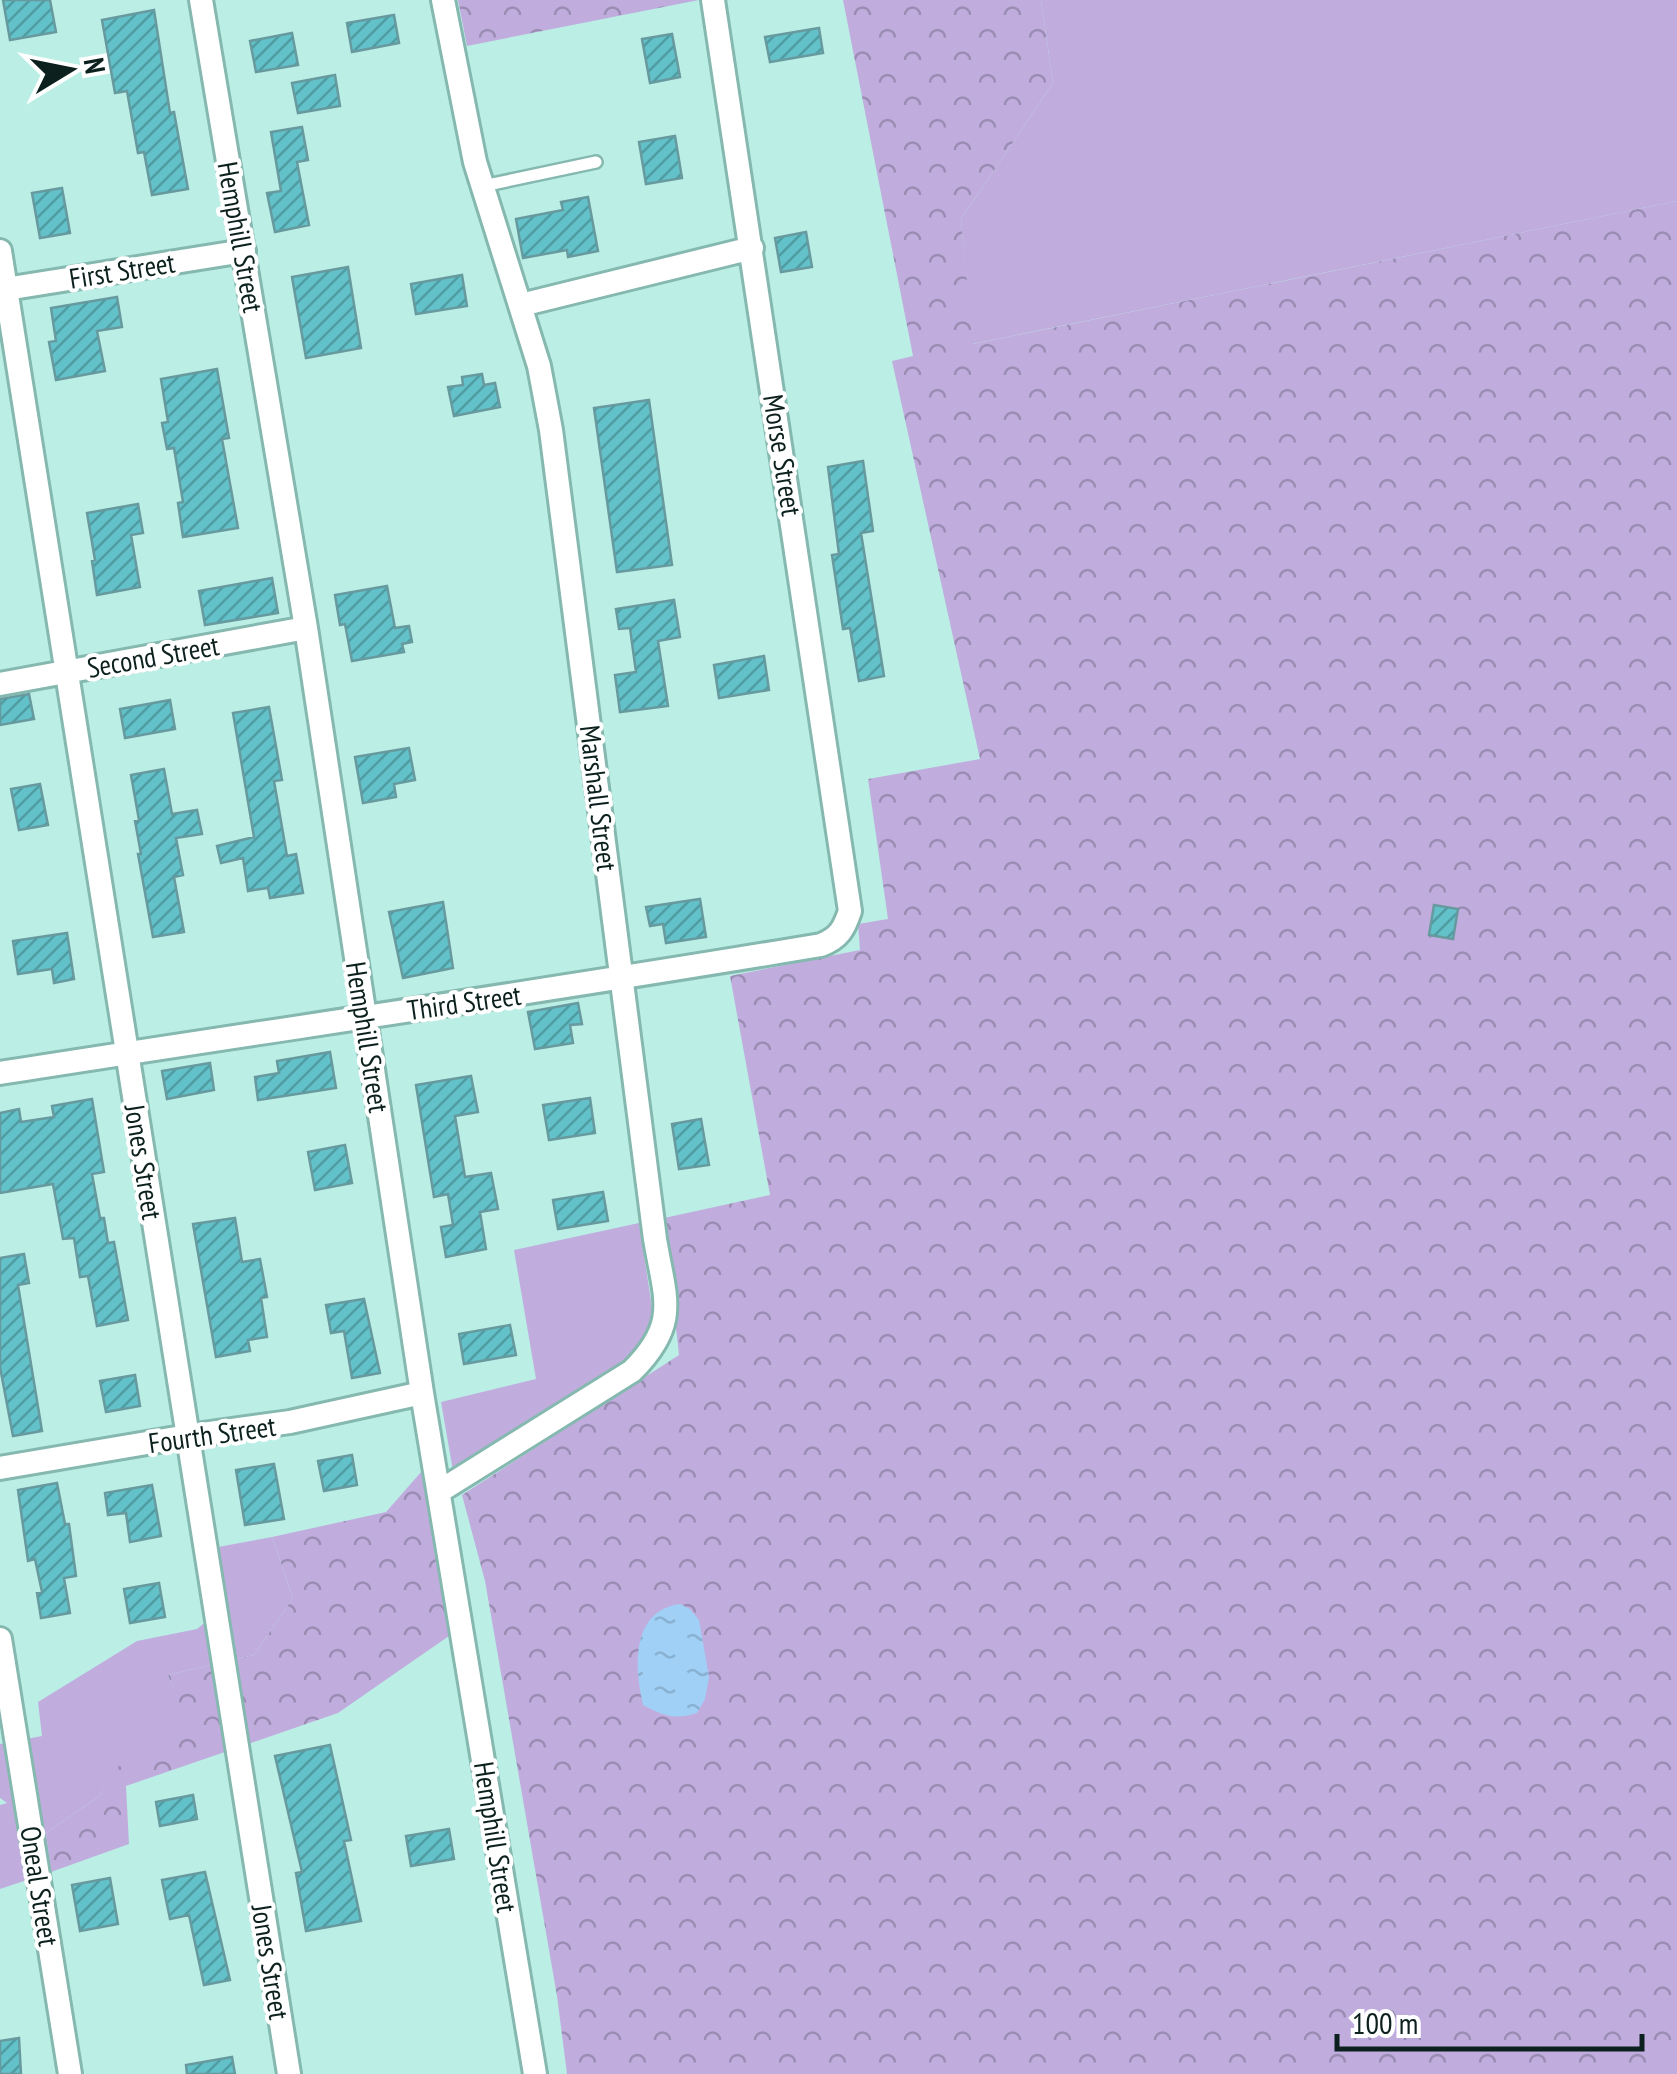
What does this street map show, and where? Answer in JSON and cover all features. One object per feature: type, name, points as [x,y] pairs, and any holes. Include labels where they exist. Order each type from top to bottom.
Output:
[{"type":"street","name":"Hemphill Street","points":[[201,0],[306,628],[422,1393],[535,2074]]},
{"type":"street","name":"Marshall Street","points":[[440,1491],[632,1371],[666,1324],[667,1307],[540,366],[475,162],[443,0]]},
{"type":"street","name":"Morse Street","points":[[713,0],[850,911]]},
{"type":"street","points":[[521,306],[752,248]]},
{"type":"street","name":"Jones Street","points":[[0,251],[289,2074]]},
{"type":"street","name":"First Street","points":[[3,289],[244,251]]},
{"type":"street","name":"Second Street","points":[[0,684],[306,628]]},
{"type":"street","name":"Third Street","points":[[0,1073],[821,945],[840,933],[850,911]]},
{"type":"street","name":"Fourth Street","points":[[0,1468],[290,1422],[422,1393]]},
{"type":"street","name":"Oneal Street","points":[[0,1639],[70,2074]]},
{"type":"lane","points":[[483,186],[596,162]]},
{"type":"green space","points":[[458,0],[699,0],[467,46]]},
{"type":"green space","points":[[843,0],[1041,0],[1053,83],[961,219],[973,344],[1677,201],[1677,2074],[567,2074],[485,1581],[462,1495],[679,1355],[664,1218],[770,1195],[730,976],[860,950],[858,924],[888,919],[868,779],[980,759],[892,361],[913,356]]},
{"type":"green space","points":[[1041,0],[1677,0],[1677,201],[972,344],[961,219],[1053,83]]},
{"type":"green space","points":[[639,1223],[654,1320],[628,1360],[453,1471],[441,1402],[536,1379],[514,1250]]},
{"type":"green space","points":[[422,1471],[449,1636],[338,1713],[126,1786],[129,1844],[51,1872],[46,1833],[101,1795],[106,1773],[190,1729],[168,1675],[254,1655],[293,1598],[272,1537],[386,1512]]},
{"type":"green space","points":[[272,1537],[293,1598],[254,1655],[168,1675],[191,1729],[107,1773],[101,1795],[46,1833],[51,1872],[0,1889],[0,1805],[7,1803],[0,1798],[0,1744],[42,1736],[38,1702],[137,1641],[197,1629],[228,1604],[218,1547]]},
{"type":"water","points":[[680,1604],[699,1620],[709,1677],[705,1699],[697,1713],[676,1716],[643,1705],[638,1658],[644,1629],[652,1617]]},
{"type":"building","points":[[3,0],[50,0],[56,32],[10,40]]},
{"type":"building","points":[[154,10],[170,113],[174,112],[188,189],[152,195],[144,152],[138,153],[127,91],[115,93],[102,20]]},
{"type":"building","points":[[394,15],[399,43],[352,52],[347,23]]},
{"type":"building","points":[[819,28],[823,53],[770,62],[765,37]]},
{"type":"building","points":[[292,33],[298,65],[256,72],[250,41]]},
{"type":"building","points":[[672,34],[680,77],[650,83],[642,39]]},
{"type":"building","points":[[335,75],[340,106],[298,113],[292,83]]},
{"type":"building","points":[[302,127],[308,160],[297,162],[309,225],[275,232],[267,193],[281,191],[271,132]]},
{"type":"building","points":[[675,136],[682,178],[646,184],[639,142]]},
{"type":"building","points":[[62,188],[70,233],[40,238],[32,193]]},
{"type":"building","points":[[588,197],[598,251],[568,257],[567,250],[523,258],[516,219],[563,210],[561,202]]},
{"type":"building","points":[[806,232],[812,267],[781,272],[775,238]]},
{"type":"building","points":[[348,267],[361,348],[306,358],[292,277]]},
{"type":"building","points":[[462,275],[467,306],[416,314],[411,284]]},
{"type":"building","points":[[117,297],[122,327],[97,331],[105,371],[56,380],[49,342],[56,341],[51,308]]},
{"type":"building","points":[[217,369],[229,438],[222,439],[238,528],[183,537],[178,503],[183,502],[174,448],[167,449],[162,423],[168,422],[161,379]]},
{"type":"building","points":[[482,374],[484,385],[495,383],[500,407],[454,416],[448,387],[463,385],[462,377]]},
{"type":"building","points":[[649,400],[672,565],[617,572],[594,408]]},
{"type":"building","points":[[863,461],[873,531],[861,533],[884,676],[859,681],[850,628],[843,629],[832,555],[839,554],[828,467]]},
{"type":"building","points":[[138,504],[143,533],[131,535],[140,587],[97,595],[87,513]]},
{"type":"building","points":[[272,578],[278,613],[205,625],[199,591]]},
{"type":"building","points":[[387,586],[395,628],[409,626],[412,642],[402,644],[404,652],[352,661],[335,595]]},
{"type":"building","points":[[674,600],[680,637],[658,641],[668,706],[620,712],[615,675],[636,672],[630,628],[619,629],[616,609]]},
{"type":"building","points":[[764,656],[769,690],[719,698],[714,665]]},
{"type":"building","points":[[29,694],[34,719],[0,725],[0,699]]},
{"type":"building","points":[[170,700],[175,729],[125,738],[120,709]]},
{"type":"building","points":[[269,707],[282,780],[274,781],[287,856],[296,854],[303,893],[270,898],[268,888],[248,891],[243,858],[221,863],[217,846],[254,837],[233,713]]},
{"type":"building","points":[[409,748],[415,780],[394,784],[396,797],[363,803],[355,757]]},
{"type":"building","points":[[164,769],[172,814],[197,810],[202,834],[176,838],[183,875],[174,877],[184,932],[153,937],[138,854],[135,821],[139,820],[131,775]]},
{"type":"building","points":[[40,784],[48,825],[19,830],[11,789]]},
{"type":"building","points":[[700,899],[706,937],[666,943],[663,924],[650,926],[646,907]]},
{"type":"building","points":[[443,902],[453,968],[403,978],[389,912]]},
{"type":"building","points":[[1434,905],[1458,909],[1453,939],[1429,935]]},
{"type":"building","points":[[67,933],[74,979],[54,983],[52,969],[18,974],[13,941]]},
{"type":"building","points":[[578,1003],[582,1024],[570,1025],[573,1043],[535,1049],[528,1012]]},
{"type":"building","points":[[330,1052],[336,1088],[258,1100],[255,1077],[279,1073],[277,1061]]},
{"type":"building","points":[[210,1063],[214,1090],[167,1099],[162,1071]]},
{"type":"building","points":[[471,1076],[478,1112],[455,1116],[465,1177],[491,1173],[498,1209],[480,1212],[486,1249],[446,1257],[441,1227],[453,1225],[448,1194],[434,1197],[416,1085]]},
{"type":"building","points":[[590,1098],[595,1133],[549,1140],[543,1105]]},
{"type":"building","points":[[92,1099],[104,1172],[92,1174],[108,1243],[114,1242],[128,1320],[97,1326],[88,1276],[80,1277],[74,1238],[63,1239],[53,1184],[0,1193],[0,1113],[19,1109],[21,1122],[54,1117],[52,1106]]},
{"type":"building","points":[[701,1119],[709,1165],[679,1169],[672,1124]]},
{"type":"building","points":[[345,1145],[352,1183],[315,1190],[308,1152]]},
{"type":"building","points":[[603,1192],[608,1221],[558,1229],[553,1200]]},
{"type":"building","points":[[235,1218],[242,1262],[260,1259],[267,1297],[261,1298],[267,1337],[248,1340],[250,1351],[216,1357],[193,1224]]},
{"type":"building","points":[[24,1254],[29,1283],[18,1285],[42,1431],[13,1436],[0,1367],[0,1258]]},
{"type":"building","points":[[364,1299],[380,1373],[352,1378],[344,1331],[331,1333],[326,1305]]},
{"type":"building","points":[[510,1325],[516,1355],[464,1364],[459,1334]]},
{"type":"building","points":[[135,1375],[140,1406],[106,1412],[100,1381]]},
{"type":"building","points":[[352,1455],[357,1485],[324,1491],[318,1461]]},
{"type":"building","points":[[274,1464],[284,1519],[245,1525],[236,1470]]},
{"type":"building","points":[[57,1483],[65,1524],[69,1524],[76,1576],[64,1578],[70,1613],[41,1618],[37,1593],[42,1592],[35,1559],[28,1561],[18,1490]]},
{"type":"building","points":[[152,1485],[161,1536],[130,1542],[126,1513],[108,1515],[105,1493]]},
{"type":"building","points":[[159,1583],[165,1617],[130,1623],[124,1589]]},
{"type":"building","points":[[330,1745],[351,1840],[344,1841],[361,1921],[306,1931],[296,1873],[302,1872],[275,1756]]},
{"type":"building","points":[[193,1795],[197,1819],[160,1826],[156,1802]]},
{"type":"building","points":[[449,1829],[454,1859],[411,1866],[406,1836]]},
{"type":"building","points":[[205,1872],[230,1980],[204,1985],[189,1915],[170,1919],[162,1880]]},
{"type":"building","points":[[110,1878],[118,1924],[80,1931],[72,1885]]},
{"type":"building","points":[[19,2038],[21,2074],[0,2074],[0,2041]]},
{"type":"building","points":[[232,2057],[235,2074],[187,2074],[186,2065]]}]
